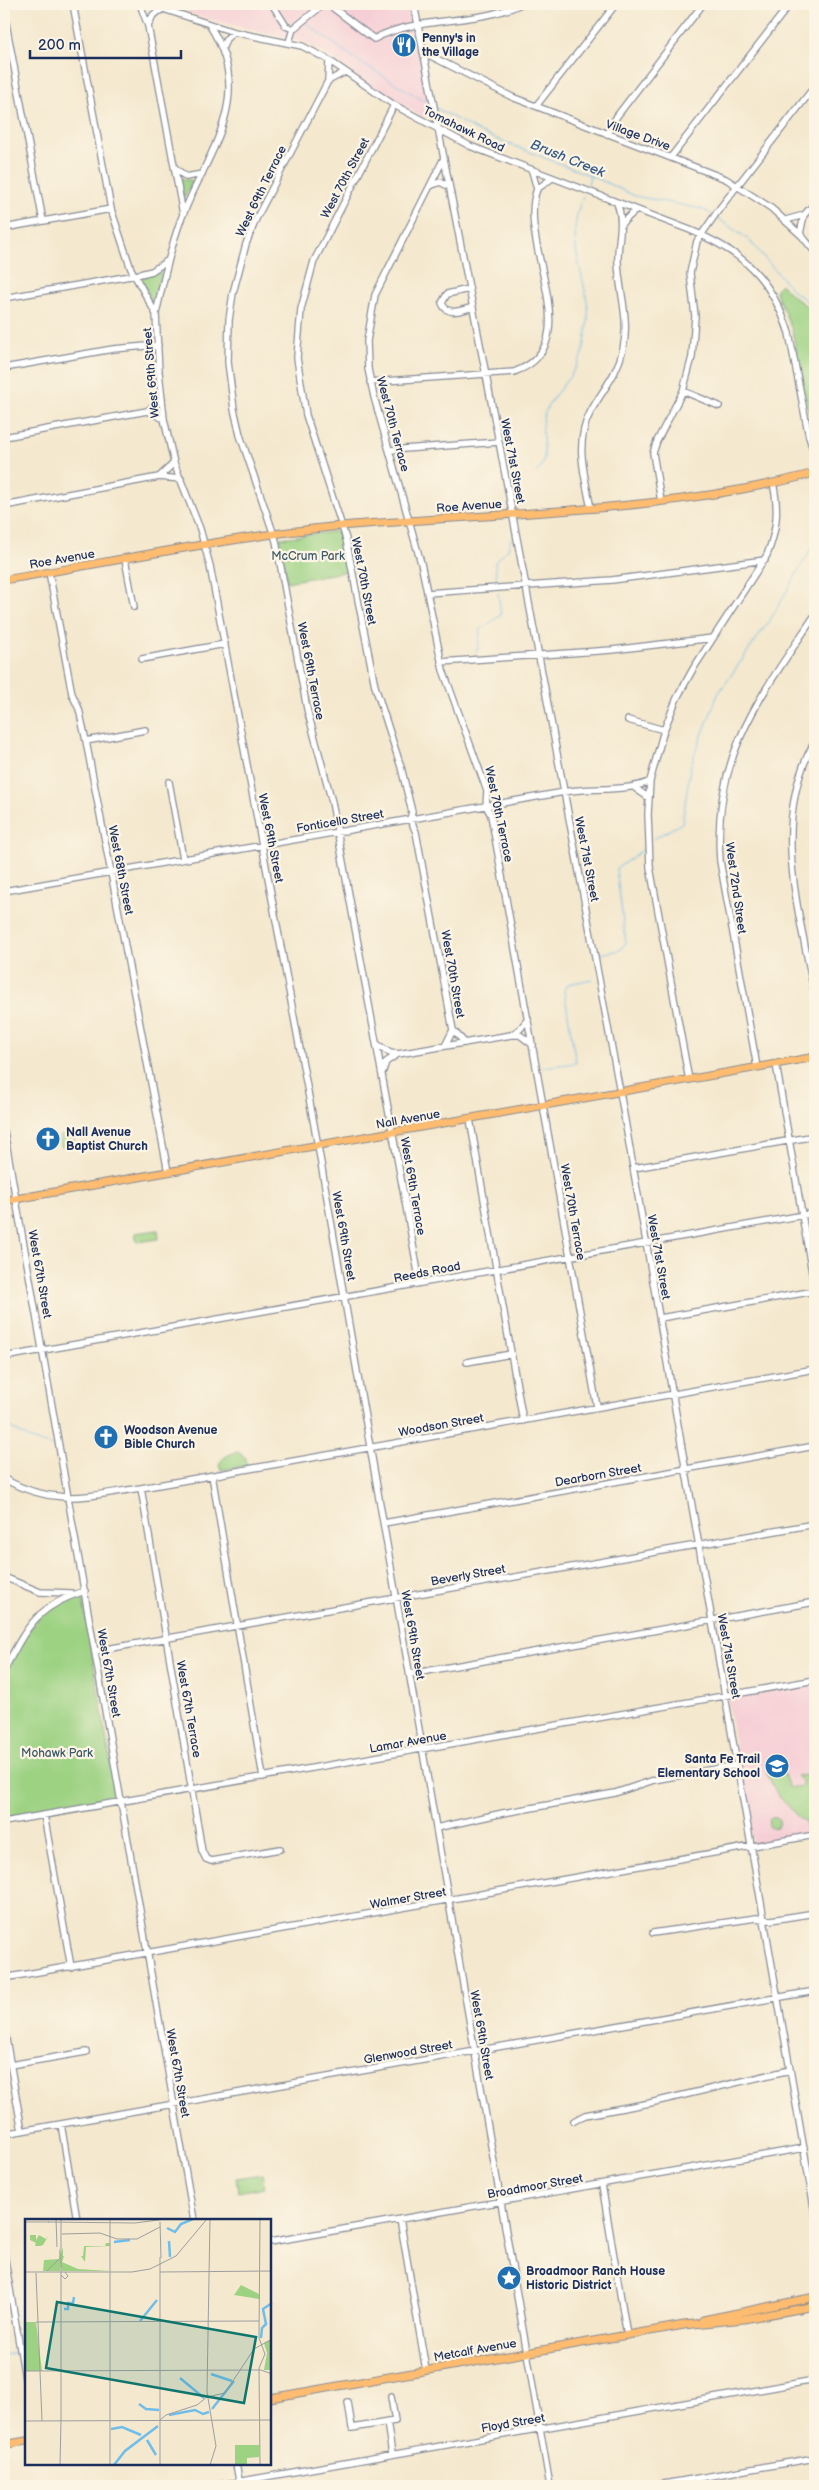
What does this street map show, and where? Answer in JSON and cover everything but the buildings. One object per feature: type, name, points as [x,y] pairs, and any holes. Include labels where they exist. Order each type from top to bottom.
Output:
[{"type":"main road","name":"Roe Avenue","points":[[4,580],[273,534],[342,526],[591,509],[661,501],[815,473]]},
{"type":"main road","name":"Nall Avenue","points":[[4,1201],[815,1057]]},
{"type":"main road","name":"Metcalf Avenue","points":[[684,2325],[724,2314],[815,2297]]},
{"type":"main road","name":"Metcalf Avenue","points":[[271,2398],[684,2325],[744,2319],[815,2306]]},
{"type":"main road","points":[[4,2445],[25,2441]]},
{"type":"street","name":"West 69th Street","points":[[73,4],[111,209],[124,250],[156,314],[164,419],[174,462],[205,545],[318,1146],[550,2486]]},
{"type":"street","points":[[140,4],[148,26],[183,215]]},
{"type":"street","name":"Tomahawk Road","points":[[148,4],[210,26],[289,42],[316,52],[394,105],[470,146],[725,246],[746,262],[760,276],[780,307],[789,333],[809,437],[815,455]]},
{"type":"street","points":[[272,4],[286,26],[293,29]]},
{"type":"street","points":[[289,42],[293,29],[324,4]]},
{"type":"street","points":[[328,4],[374,39],[390,31],[497,13],[521,4]]},
{"type":"street","name":"West 71st Street","points":[[414,4],[513,515],[634,1168],[815,2213]]},
{"type":"street","points":[[536,106],[616,4]]},
{"type":"street","points":[[607,134],[617,116],[704,4]]},
{"type":"street","points":[[671,157],[790,4]]},
{"type":"street","points":[[148,26],[153,15],[163,9]]},
{"type":"street","points":[[4,13],[43,221]]},
{"type":"street","points":[[156,314],[167,260],[183,215],[220,139],[227,112],[228,78],[223,50],[210,26]]},
{"type":"street","points":[[223,50],[226,38],[234,32]]},
{"type":"street","name":"Village Drive","points":[[424,52],[492,89],[671,157],[738,185],[786,220],[815,252]]},
{"type":"street","points":[[426,66],[438,60]]},
{"type":"street","name":"West 69th Terrace","points":[[330,61],[328,82],[253,228],[239,264],[229,320],[228,362],[234,409],[273,534],[307,708],[338,832],[420,1284]]},
{"type":"street","points":[[328,82],[345,72]]},
{"type":"street","points":[[661,501],[654,466],[655,446],[683,391],[692,357],[695,336],[690,266],[701,235],[815,86]]},
{"type":"street","name":"West 70th Street","points":[[394,105],[321,245],[306,286],[299,322],[297,358],[302,396],[346,538],[375,686],[406,784],[412,812],[410,819],[416,832],[452,1030],[445,1046]]},
{"type":"street","name":"West 70th Terrace","points":[[443,160],[384,274],[374,300],[367,341],[370,382],[410,522],[441,662],[452,698],[483,778],[488,797],[486,806],[491,815],[545,1106],[597,1408]]},
{"type":"street","points":[[174,166],[186,177],[202,174]]},
{"type":"street","points":[[370,382],[486,374],[523,369],[539,356],[548,341],[551,321],[532,220],[534,198],[537,189],[532,171]]},
{"type":"street","points":[[537,189],[551,179]]},
{"type":"street","points":[[430,186],[442,182],[449,188]]},
{"type":"street","points":[[800,234],[804,215],[815,202]]},
{"type":"street","points":[[591,509],[582,457],[582,436],[591,411],[613,379],[623,348],[626,320],[618,254],[622,223],[617,203]]},
{"type":"street","points":[[4,228],[111,209]]},
{"type":"street","points":[[622,223],[636,210]]},
{"type":"street","points":[[786,220],[804,215]]},
{"type":"street","points":[[4,298],[136,276],[152,271],[167,260]]},
{"type":"street","points":[[469,289],[446,294],[442,302],[445,309],[449,311],[473,307]]},
{"type":"street","points":[[4,368],[96,352],[158,345]]},
{"type":"street","points":[[683,391],[719,406]]},
{"type":"street","points":[[4,437],[148,411],[162,399]]},
{"type":"street","points":[[148,411],[164,419]]},
{"type":"street","points":[[390,450],[499,442]]},
{"type":"street","points":[[159,477],[174,462]]},
{"type":"street","points":[[4,506],[159,477],[181,479]]},
{"type":"street","points":[[689,1080],[650,866],[648,798],[650,781],[664,730],[681,690],[764,560],[774,538],[777,521],[773,482]]},
{"type":"street","points":[[125,559],[134,607]]},
{"type":"street","points":[[427,594],[612,580],[764,560]]},
{"type":"street","name":"West 68th Street","points":[[49,572],[72,694],[79,708],[86,741],[168,1172]]},
{"type":"street","name":"West 72nd Street","points":[[757,1067],[720,861],[721,798],[734,748],[746,722],[815,615]]},
{"type":"street","points":[[441,662],[539,656],[713,638]]},
{"type":"street","points":[[142,659],[224,644]]},
{"type":"street","points":[[628,720],[664,730]]},
{"type":"street","points":[[86,741],[145,730]]},
{"type":"street","points":[[815,741],[799,778],[790,834],[792,870],[815,996]]},
{"type":"street","name":"Fonticello Street","points":[[4,891],[564,792],[604,787],[635,788],[650,781]]},
{"type":"street","points":[[169,782],[183,859]]},
{"type":"street","points":[[635,788],[648,798]]},
{"type":"street","points":[[511,1034],[520,1029],[528,1019]]},
{"type":"street","points":[[452,1030],[465,1043]]},
{"type":"street","points":[[377,1044],[390,1053],[398,1054],[511,1034],[520,1035],[533,1045]]},
{"type":"street","points":[[382,1074],[386,1062],[398,1054]]},
{"type":"street","points":[[660,1318],[815,1291],[776,1064]]},
{"type":"street","points":[[470,1119],[523,1421]]},
{"type":"street","name":"West 67th Street","points":[[4,1131],[194,2219]]},
{"type":"street","points":[[634,1168],[815,1136]]},
{"type":"street","name":"Reeds Road","points":[[4,1357],[815,1213]]},
{"type":"street","points":[[467,1362],[511,1354]]},
{"type":"street","name":"Woodson Street","points":[[4,1479],[41,1495],[69,1498],[141,1488],[815,1369]]},
{"type":"street","name":"Dearborn Street","points":[[384,1523],[815,1446]]},
{"type":"street","points":[[212,1475],[263,1777]]},
{"type":"street","name":"West 67th Terrace","points":[[141,1488],[202,1850],[206,1858],[211,1861],[219,1861],[280,1849]]},
{"type":"street","name":"Beverly Street","points":[[95,1651],[815,1524]]},
{"type":"street","points":[[4,1577],[33,1590],[48,1593],[85,1591]]},
{"type":"street","points":[[4,1670],[6,1662],[35,1618],[50,1604],[85,1591]]},
{"type":"street","points":[[48,1593],[50,1604]]},
{"type":"street","points":[[410,1674],[815,1602]]},
{"type":"street","name":"Lamar Avenue","points":[[4,1822],[815,1680]]},
{"type":"street","points":[[436,1828],[503,1813],[615,1793],[654,1780],[737,1765]]},
{"type":"street","points":[[44,1815],[70,1967]]},
{"type":"street","name":"Walmer Street","points":[[4,1978],[815,1836]]},
{"type":"street","points":[[653,1933],[756,1918],[771,1920],[815,1913]]},
{"type":"street","name":"Glenwood Street","points":[[4,2134],[778,1996],[815,1991]]},
{"type":"street","points":[[4,2028],[22,2131]]},
{"type":"street","points":[[10,2066],[86,2052]]},
{"type":"street","points":[[574,2121],[585,2114],[650,2102],[790,2070]]},
{"type":"street","points":[[60,2124],[77,2219]]},
{"type":"street","name":"Broadmoor Street","points":[[271,2242],[804,2148]]},
{"type":"street","points":[[602,2185],[627,2335]]},
{"type":"street","points":[[400,2219],[426,2370]]},
{"type":"street","points":[[4,2254],[25,2378]]},
{"type":"street","name":"Floyd Street","points":[[214,2486],[239,2484],[392,2454],[815,2380]]},
{"type":"street","points":[[348,2402],[352,2428],[395,2421],[391,2397]]},
{"type":"street","points":[[387,2422],[392,2454]]},
{"type":"street","points":[[652,2486],[815,2458]]},
{"type":"street","points":[[236,2465],[239,2484]]},
{"type":"shaded area","points":[[163,4],[410,4],[430,115],[423,118],[367,84],[322,52],[305,43],[208,19]]},
{"type":"shaded area","name":"Santa Fe Trail Elementary School","points":[[815,1682],[815,1834],[753,1845],[727,1698]]},
{"type":"green space","points":[[180,178],[193,181],[185,197],[183,196]]},
{"type":"green space","points":[[159,270],[161,272],[154,306],[141,278]]},
{"type":"green space","points":[[781,284],[794,297],[815,312],[815,445],[792,330],[775,290]]},
{"type":"green space","name":"McCrum Park","points":[[339,531],[343,538],[349,571],[287,582],[280,538]]},
{"type":"green space","points":[[73,1134],[75,1145],[61,1147],[60,1136]]},
{"type":"green space","points":[[158,1230],[159,1239],[137,1242],[135,1233]]},
{"type":"green space","points":[[238,1452],[246,1458],[247,1466],[221,1470],[219,1464],[223,1459]]},
{"type":"green space","name":"Mohawk Park","points":[[77,1597],[83,1600],[116,1795],[113,1799],[5,1818],[4,1677],[28,1632],[41,1615],[68,1599]]},
{"type":"green space","points":[[782,1769],[789,1788],[802,1786],[802,1782],[796,1776],[806,1775],[808,1785],[815,1784],[815,1826],[806,1829],[805,1821],[797,1816],[785,1801],[778,1796],[766,1772]]},
{"type":"green space","points":[[774,1817],[780,1823],[774,1829],[768,1823]]},
{"type":"green space","points":[[262,2174],[265,2187],[238,2192],[236,2178]]},
{"type":"waterway","name":"Brush Creek","points":[[307,24],[355,59],[431,105]]},
{"type":"waterway","name":"Brush Creek","points":[[436,108],[481,133],[594,177],[635,196],[702,209],[713,215]]},
{"type":"waterway","points":[[588,184],[590,176]]},
{"type":"waterway","points":[[536,473],[543,461],[542,426],[546,410],[577,365],[585,342],[588,306],[575,237],[575,224],[583,196]]},
{"type":"waterway","name":"Brush Creek","points":[[716,217],[749,240],[794,292],[815,306]]},
{"type":"waterway","points":[[497,583],[495,562],[508,549],[511,538]]},
{"type":"waterway","points":[[653,839],[682,823],[691,764],[718,694],[772,617],[815,542]]},
{"type":"waterway","points":[[474,655],[478,648],[480,630],[501,615],[498,593]]},
{"type":"waterway","points":[[601,954],[620,950],[626,943],[616,869],[644,849]]},
{"type":"waterway","points":[[543,1067],[576,1063],[564,990],[568,984],[592,979]]},
{"type":"waterway","points":[[4,1424],[34,1441],[53,1446]]},
{"type":"waterway","points":[[4,2355],[18,2352]]},
{"type":"place","name":"Penny's in the Village","points":[[404,45]]},
{"type":"place","name":"Nall Avenue Baptist Church","points":[[48,1139]]},
{"type":"place","name":"Woodson Avenue Bible Church","points":[[106,1437]]},
{"type":"place","name":"Santa Fe Trail Elementary School","points":[[777,1766]]},
{"type":"place","name":"Broadmoor Ranch House Historic District","points":[[509,2278]]}]
